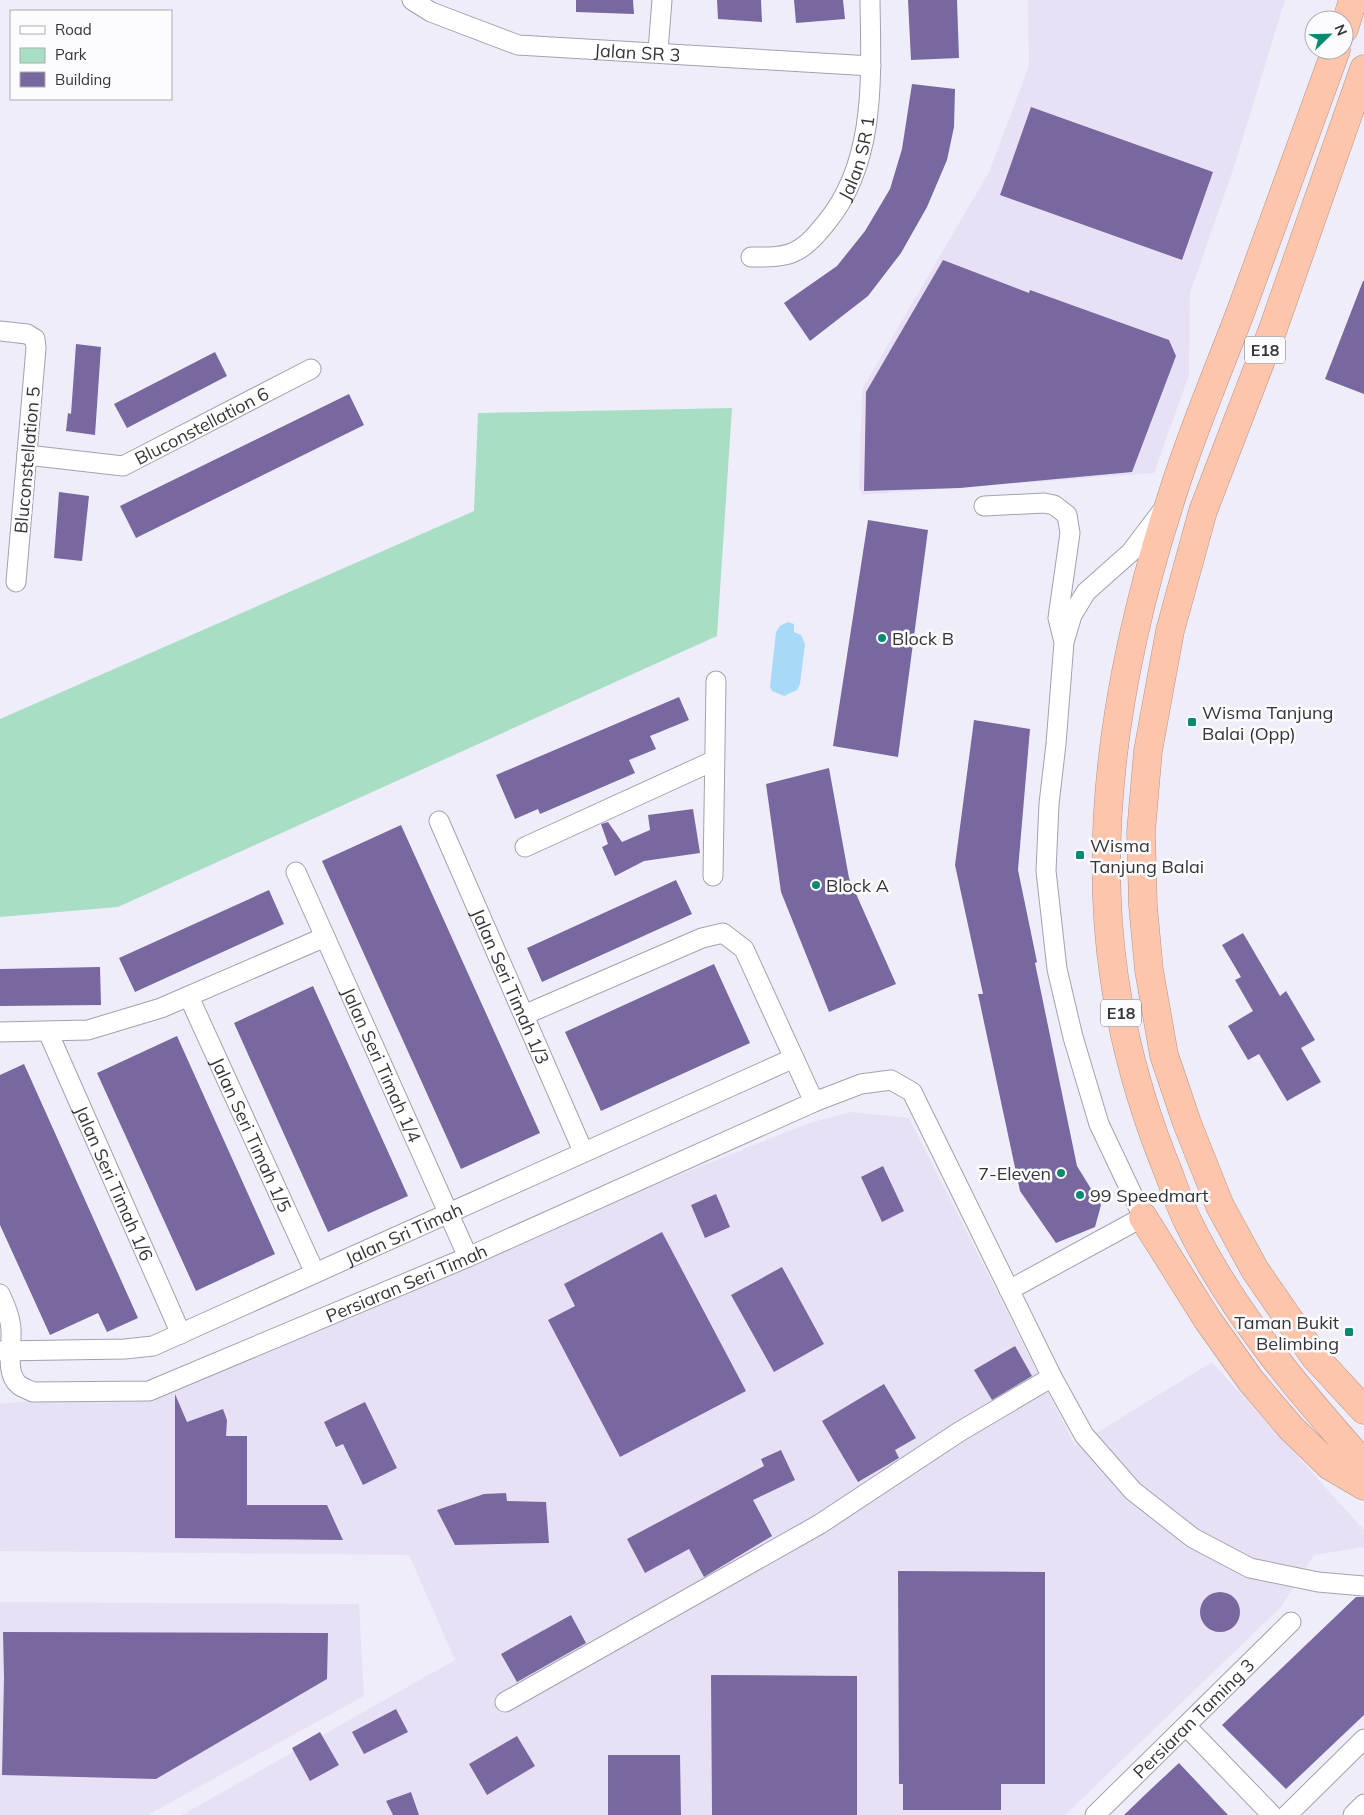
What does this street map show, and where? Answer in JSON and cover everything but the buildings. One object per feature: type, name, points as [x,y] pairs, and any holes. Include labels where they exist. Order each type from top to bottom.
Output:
[{"type":"highway","name":"E18","points":[[1332,60],[1170,500],[1136,623],[1114,746],[1107,830],[1108,910],[1114,975],[1131,1062],[1152,1133],[1188,1223],[1227,1292],[1291,1381],[1364,1464]]},
{"type":"highway","name":"E18","points":[[1364,69],[1273,329],[1203,510],[1170,631],[1148,752],[1141,832],[1143,906],[1149,970],[1164,1055],[1186,1123],[1220,1206],[1255,1270],[1315,1357],[1364,1410]]},
{"type":"highway","points":[[1143,1217],[1207,1320],[1251,1381],[1291,1428],[1330,1466],[1364,1486]]},
{"type":"street","name":"Jalan SR 3","points":[[412,0],[430,12],[518,45],[871,66]]},
{"type":"street","points":[[658,52],[662,0]]},
{"type":"street","name":"Jalan SR 1","points":[[751,257],[772,257],[795,252],[813,239],[845,194],[857,165],[867,130],[871,66],[870,0]]},
{"type":"street","name":"Bluconstellation 5","points":[[0,331],[26,334],[35,339],[36,348],[16,582]]},
{"type":"street","name":"Bluconstellation 6","points":[[27,455],[123,466],[312,369]]},
{"type":"street","points":[[1009,1290],[1143,1217],[1099,1124],[1073,1037],[1057,968],[1046,871],[1049,804],[1064,642],[1072,615],[1086,592],[1131,552],[1170,500]]},
{"type":"street","points":[[984,506],[1044,503],[1054,505],[1067,515],[1070,533],[1058,618],[1064,642]]},
{"type":"street","points":[[1066,560],[1077,574],[1088,580],[1102,579]]},
{"type":"street","points":[[713,876],[713,761],[716,681]]},
{"type":"street","points":[[525,847],[713,761]]},
{"type":"street","name":"Jalan Seri Timah 1/3","points":[[438,821],[583,1151]]},
{"type":"street","name":"Jalan Seri Timah 1/4","points":[[296,872],[468,1257]]},
{"type":"street","points":[[524,1015],[702,938],[723,933],[744,949],[814,1102]]},
{"type":"street","points":[[0,1032],[88,1030],[161,1008],[325,937]]},
{"type":"street","name":"Jalan Seri Timah 1/5","points":[[189,997],[315,1273]]},
{"type":"street","name":"Jalan Seri Timah 1/6","points":[[48,1032],[181,1334]]},
{"type":"street","name":"Jalan Sri Timah","points":[[5,1351],[125,1350],[153,1346],[583,1151],[794,1058]]},
{"type":"street","name":"Persiaran Seri Timah","points":[[0,1294],[7,1308],[11,1330],[5,1351],[12,1373],[18,1384],[34,1392],[149,1391],[468,1257],[814,1102],[861,1084],[891,1080],[912,1092],[1052,1377],[1084,1435],[1133,1491],[1192,1538],[1250,1568],[1318,1582],[1364,1586]]},
{"type":"street","points":[[505,1702],[820,1524],[959,1432],[1052,1377]]},
{"type":"street","name":"Persiaran Taming 3","points":[[1095,1815],[1291,1622]]},
{"type":"street","points":[[1186,1726],[1272,1815]]},
{"type":"street","points":[[1287,1815],[1364,1739]]},
{"type":"street","points":[[1353,1815],[1364,1804]]},
{"type":"shaded area","points":[[1028,0],[1285,0],[1234,167],[1190,293],[1189,375],[1154,473],[862,495],[859,488],[862,389],[989,172],[1029,66]]},
{"type":"shaded area","points":[[851,1112],[909,1118],[1075,1446],[1212,1362],[1364,1530],[1364,1547],[1314,1555],[1281,1607],[1065,1815],[182,1815],[455,1660],[409,1555],[0,1551],[0,1404],[151,1386],[809,1123]]},
{"type":"shaded area","points":[[0,1602],[359,1604],[364,1696],[148,1815],[0,1815]]},
{"type":"green space","points":[[732,408],[717,636],[118,907],[0,917],[0,719],[474,511],[478,413]]},
{"type":"water","points":[[788,622],[794,624],[794,632],[801,635],[805,644],[800,684],[797,690],[784,696],[772,691],[770,687],[776,632],[780,626]]},
{"type":"place","name":"Block B","points":[[882,638]]},
{"type":"place","name":"Wisma Tanjung Balai (Opp)","points":[[1192,722]]},
{"type":"place","name":"Wisma Tanjung Balai","points":[[1080,855]]},
{"type":"place","name":"Block A","points":[[816,885]]},
{"type":"place","name":"7-Eleven","points":[[1061,1173]]},
{"type":"place","name":"99 Speedmart","points":[[1080,1195]]},
{"type":"place","name":"Taman Bukit Belimbing","points":[[1349,1332]]}]
